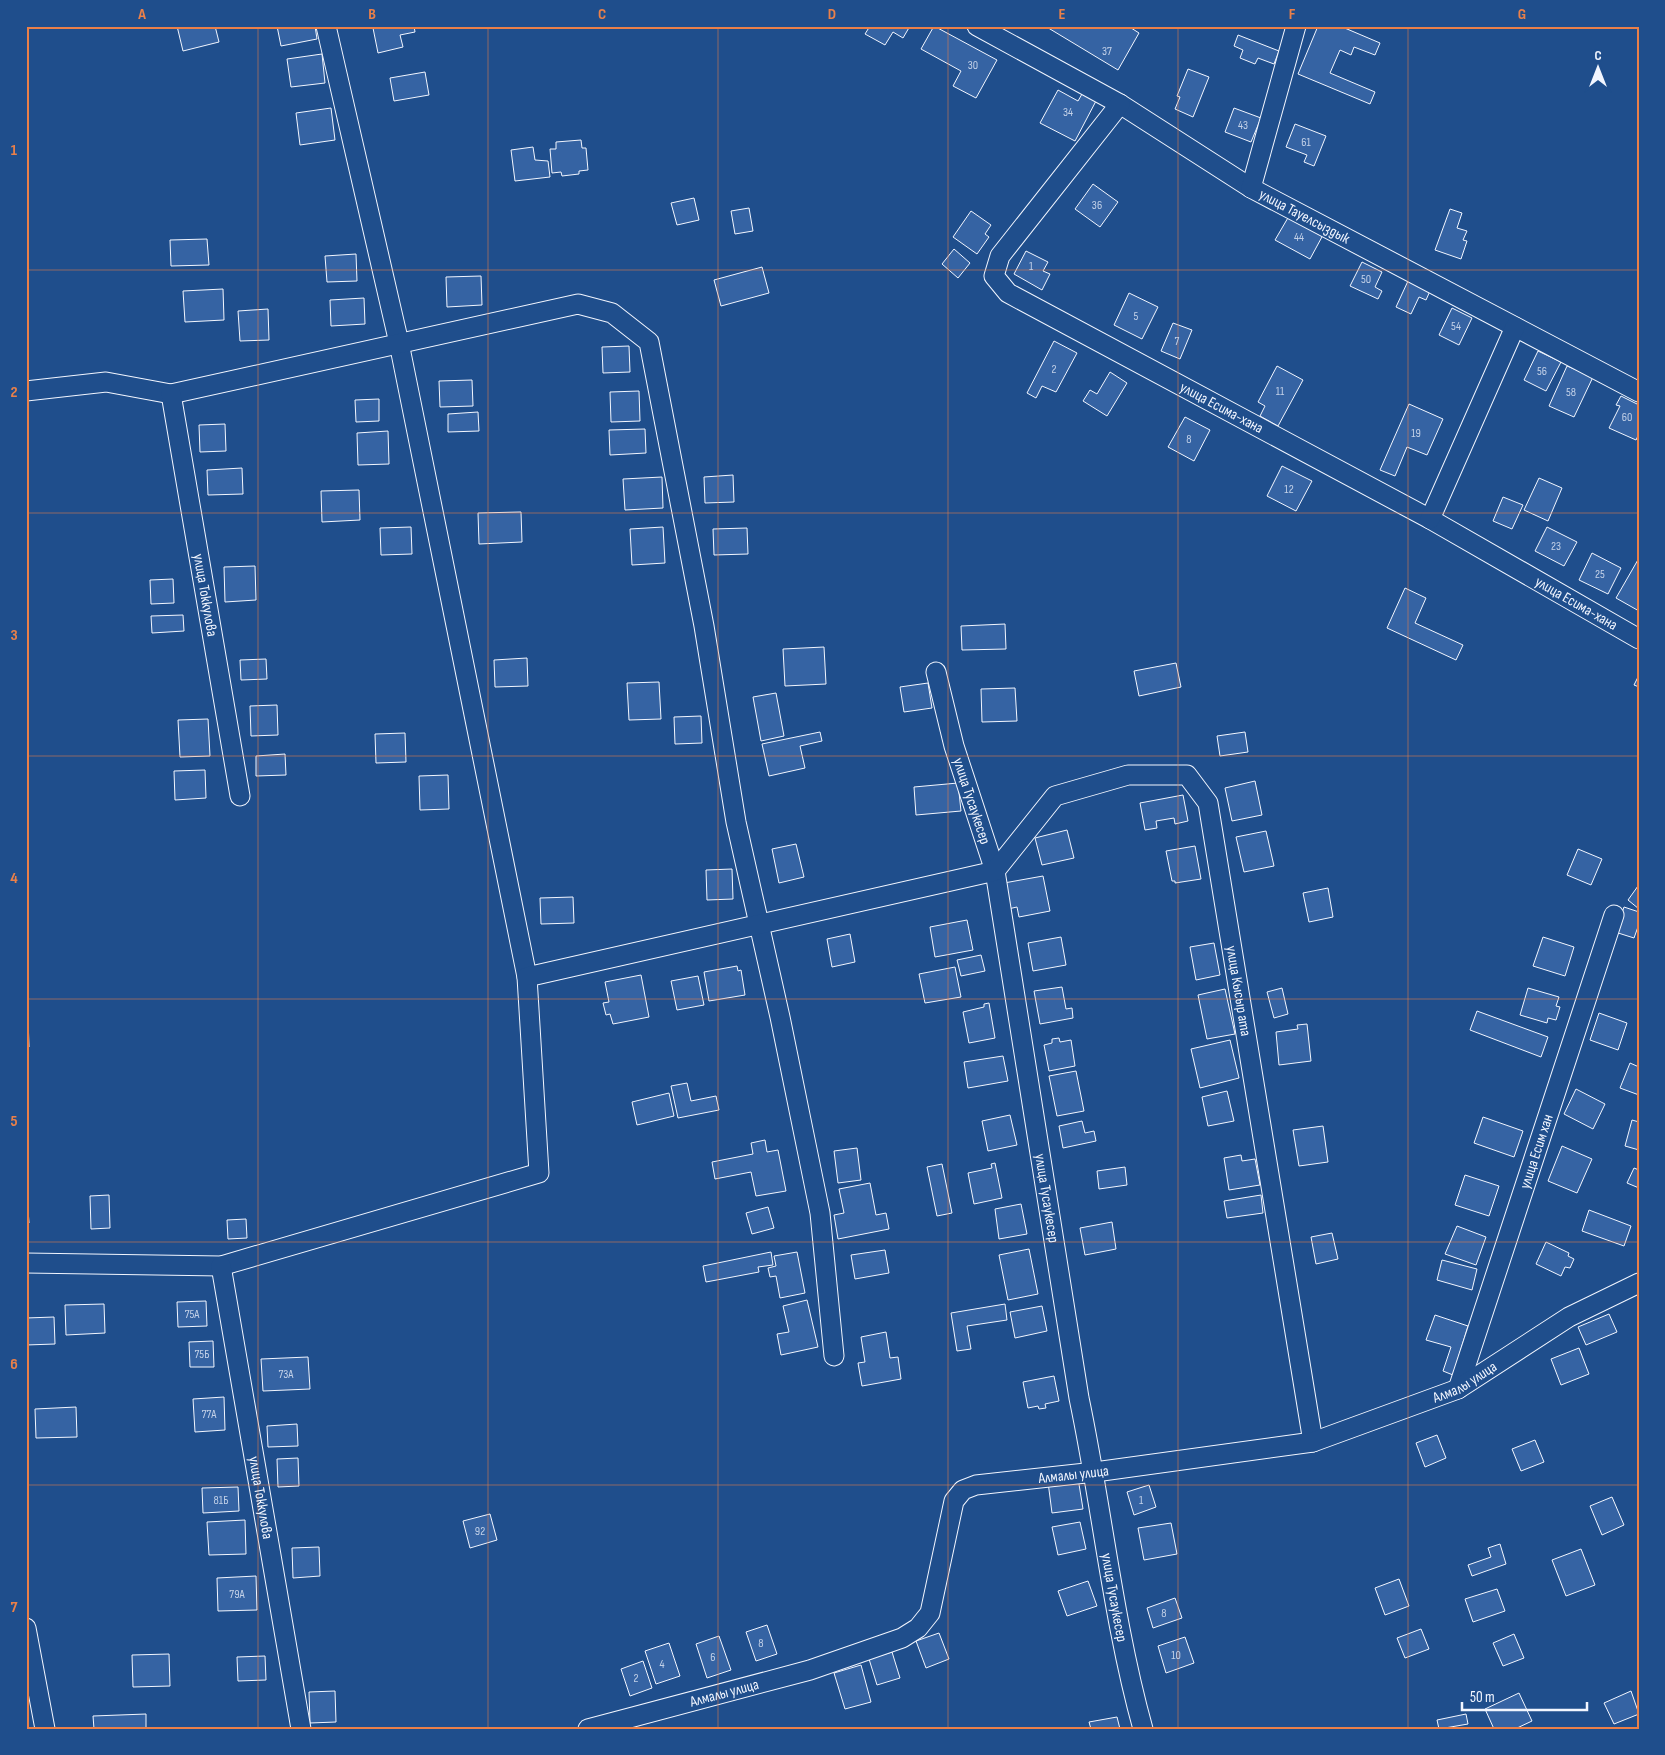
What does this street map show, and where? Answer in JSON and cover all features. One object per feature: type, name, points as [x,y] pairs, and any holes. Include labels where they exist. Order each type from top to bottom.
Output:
[{"type":"street","points":[[26,1263],[221,1266],[539,1173],[527,977],[398,343],[326,26]]},
{"type":"street","name":"улица Тауелсыздык","points":[[977,26],[1120,104],[1251,188],[1639,392]]},
{"type":"street","points":[[1251,188],[1296,26]]},
{"type":"street","name":"улица Есима-хана","points":[[1120,104],[1000,256],[994,276],[1008,292],[1430,519],[1639,639]]},
{"type":"street","points":[[26,391],[106,382],[171,394],[578,304],[612,313],[650,342],[702,616],[736,822],[820,1213],[834,1356]]},
{"type":"street","points":[[1430,519],[1515,328]]},
{"type":"street","name":"улица Токкулова","points":[[171,394],[240,796]]},
{"type":"street","name":"улица Тусаукесер","points":[[936,672],[954,746],[995,870],[1080,1398],[1095,1472],[1118,1616],[1143,1729]]},
{"type":"street","name":"улица Кысыр ата","points":[[995,870],[1055,796],[1128,775],[1188,775],[1208,803],[1313,1442]]},
{"type":"street","points":[[527,977],[995,870]]},
{"type":"street","name":"улица Есим хан","points":[[1458,1389],[1614,915]]},
{"type":"street","name":"улица Токкулова","points":[[221,1266],[301,1729]]},
{"type":"street","name":"Алмалы улица","points":[[588,1729],[810,1670],[902,1638],[918,1628],[930,1613],[954,1501],[963,1490],[976,1485],[1095,1472],[1313,1442],[1458,1389],[1569,1317],[1639,1283]]},
{"type":"street","points":[[26,1628],[45,1729]]},
{"type":"building","points":[[177,26],[215,26],[219,42],[183,51]]},
{"type":"building","points":[[277,26],[315,26],[317,39],[281,46]]},
{"type":"building","points":[[379,26],[414,26],[415,32],[400,35],[403,47],[378,53],[373,28]]},
{"type":"building","points":[[870,26],[910,26],[903,38],[893,32],[885,45],[865,34]]},
{"type":"building","points":[[934,26],[997,60],[976,98],[953,86],[961,71],[921,49]]},
{"type":"building","points":[[1045,26],[1128,26],[1139,33],[1118,70]]},
{"type":"building","points":[[1318,26],[1340,26],[1380,43],[1375,55],[1354,47],[1351,55],[1340,50],[1330,73],[1375,92],[1370,104],[1298,74]]},
{"type":"building","points":[[1238,35],[1279,51],[1274,64],[1258,58],[1255,64],[1240,58],[1243,50],[1234,46]]},
{"type":"building","points":[[322,54],[325,83],[291,87],[287,59]]},
{"type":"building","points":[[1188,69],[1209,77],[1193,117],[1175,109],[1180,97],[1177,96]]},
{"type":"building","points":[[425,72],[429,95],[394,101],[390,78]]},
{"type":"building","points":[[1058,90],[1078,101],[1082,94],[1096,101],[1075,141],[1040,123]]},
{"type":"building","points":[[331,108],[335,140],[300,145],[296,113]]},
{"type":"building","points":[[1234,108],[1261,118],[1251,142],[1225,132]]},
{"type":"building","points":[[1295,124],[1326,136],[1314,166],[1304,162],[1307,155],[1286,147]]},
{"type":"building","points":[[581,140],[582,148],[586,148],[588,170],[579,171],[579,174],[562,176],[561,172],[552,173],[550,149],[556,149],[556,142]]},
{"type":"building","points":[[533,147],[535,160],[548,161],[550,177],[515,181],[511,150]]},
{"type":"building","points":[[1093,184],[1118,202],[1100,227],[1075,209]]},
{"type":"building","points":[[694,198],[699,220],[677,225],[671,203]]},
{"type":"building","points":[[749,208],[753,231],[735,234],[731,211]]},
{"type":"building","points":[[1450,209],[1462,213],[1457,228],[1467,231],[1463,240],[1467,241],[1461,259],[1435,250]]},
{"type":"building","points":[[971,211],[991,225],[985,234],[989,237],[977,254],[953,237]]},
{"type":"building","points":[[1289,216],[1323,235],[1310,259],[1275,240]]},
{"type":"building","points":[[207,239],[209,265],[171,266],[170,240]]},
{"type":"building","points":[[954,249],[970,263],[958,278],[942,264]]},
{"type":"building","points":[[1026,251],[1048,262],[1043,271],[1050,274],[1042,290],[1014,274]]},
{"type":"building","points":[[356,254],[357,281],[327,282],[325,256]]},
{"type":"building","points":[[1362,262],[1382,272],[1375,287],[1382,291],[1378,299],[1350,286]]},
{"type":"building","points":[[762,267],[769,293],[721,306],[714,280]]},
{"type":"building","points":[[481,276],[482,305],[447,307],[446,277]]},
{"type":"building","points":[[1408,281],[1430,291],[1426,300],[1419,297],[1411,314],[1396,307]]},
{"type":"building","points":[[223,289],[224,320],[185,322],[183,291]]},
{"type":"building","points":[[1129,293],[1158,307],[1142,339],[1114,325]]},
{"type":"building","points":[[364,298],[365,324],[331,326],[330,300]]},
{"type":"building","points":[[1452,308],[1472,318],[1459,345],[1439,335]]},
{"type":"building","points":[[268,309],[269,340],[240,341],[238,311]]},
{"type":"building","points":[[1173,323],[1192,330],[1180,359],[1161,351]]},
{"type":"building","points":[[1054,341],[1077,353],[1056,392],[1042,386],[1036,398],[1027,393]]},
{"type":"building","points":[[629,346],[630,372],[603,373],[602,347]]},
{"type":"building","points":[[1538,351],[1561,362],[1546,391],[1524,380]]},
{"type":"building","points":[[1277,366],[1303,380],[1278,426],[1260,416],[1265,406],[1258,402]]},
{"type":"building","points":[[1567,366],[1593,377],[1574,417],[1549,406]]},
{"type":"building","points":[[1110,372],[1127,383],[1107,416],[1083,401],[1090,390],[1097,394]]},
{"type":"building","points":[[472,380],[473,406],[440,407],[439,381]]},
{"type":"building","points":[[639,391],[640,421],[611,422],[610,392]]},
{"type":"building","points":[[1621,396],[1639,405],[1639,434],[1636,440],[1609,428],[1620,406],[1616,405]]},
{"type":"building","points":[[379,399],[379,421],[356,422],[355,400]]},
{"type":"building","points":[[1409,404],[1443,419],[1427,455],[1407,447],[1395,476],[1380,470]]},
{"type":"building","points":[[478,412],[479,431],[448,432],[448,414]]},
{"type":"building","points":[[1185,417],[1210,430],[1194,461],[1168,447]]},
{"type":"building","points":[[225,424],[226,451],[200,452],[199,425]]},
{"type":"building","points":[[645,429],[646,453],[610,455],[609,430]]},
{"type":"building","points":[[388,431],[389,464],[358,465],[357,433]]},
{"type":"building","points":[[1282,466],[1312,481],[1296,511],[1267,496]]},
{"type":"building","points":[[242,468],[243,494],[208,495],[207,470]]},
{"type":"building","points":[[733,475],[734,502],[705,503],[704,477]]},
{"type":"building","points":[[662,477],[663,508],[625,510],[623,479]]},
{"type":"building","points":[[1539,478],[1562,488],[1548,521],[1524,510]]},
{"type":"building","points":[[359,490],[360,520],[322,522],[321,491]]},
{"type":"building","points":[[1503,497],[1523,505],[1512,529],[1493,521]]},
{"type":"building","points":[[521,512],[522,542],[479,544],[478,513]]},
{"type":"building","points":[[411,527],[412,554],[381,555],[380,528]]},
{"type":"building","points":[[663,527],[665,563],[632,565],[630,529]]},
{"type":"building","points":[[1547,527],[1577,542],[1564,566],[1535,551]]},
{"type":"building","points":[[747,528],[748,554],[714,555],[713,529]]},
{"type":"building","points":[[1592,553],[1621,568],[1608,594],[1579,580]]},
{"type":"building","points":[[1639,558],[1639,611],[1616,598]]},
{"type":"building","points":[[255,566],[256,600],[225,602],[224,567]]},
{"type":"building","points":[[173,579],[174,603],[151,604],[150,580]]},
{"type":"building","points":[[1405,588],[1426,598],[1415,623],[1463,645],[1456,660],[1387,628]]},
{"type":"building","points":[[183,615],[184,631],[152,633],[151,616]]},
{"type":"building","points":[[1005,624],[1006,649],[962,650],[961,626]]},
{"type":"building","points":[[824,647],[826,684],[785,686],[783,649]]},
{"type":"building","points":[[527,658],[528,686],[495,687],[494,660]]},
{"type":"building","points":[[266,659],[267,679],[241,680],[240,660]]},
{"type":"building","points":[[1176,663],[1181,687],[1139,696],[1134,671]]},
{"type":"building","points":[[1639,675],[1639,687],[1634,685]]},
{"type":"building","points":[[659,682],[661,719],[629,720],[627,683]]},
{"type":"building","points":[[928,683],[932,708],[904,712],[900,687]]},
{"type":"building","points":[[1015,688],[1017,721],[982,722],[981,689]]},
{"type":"building","points":[[776,693],[784,736],[761,741],[753,697]]},
{"type":"building","points":[[277,705],[278,735],[251,736],[250,706]]},
{"type":"building","points":[[701,716],[702,743],[675,744],[674,717]]},
{"type":"building","points":[[208,719],[210,756],[180,757],[178,720]]},
{"type":"building","points":[[820,732],[822,741],[800,746],[805,768],[769,776],[762,744]]},
{"type":"building","points":[[1245,732],[1248,752],[1220,756],[1217,736]]},
{"type":"building","points":[[405,733],[406,762],[376,763],[375,734]]},
{"type":"building","points":[[285,754],[286,775],[256,776],[256,756]]},
{"type":"building","points":[[205,770],[206,798],[175,800],[174,771]]},
{"type":"building","points":[[448,775],[449,809],[420,810],[419,776]]},
{"type":"building","points":[[1255,781],[1262,815],[1232,821],[1225,788]]},
{"type":"building","points":[[958,783],[961,811],[916,815],[914,787]]},
{"type":"building","points":[[1183,795],[1188,821],[1175,824],[1174,818],[1156,821],[1157,828],[1145,830],[1140,803]]},
{"type":"building","points":[[1067,830],[1074,858],[1042,865],[1035,838]]},
{"type":"building","points":[[1266,831],[1274,866],[1244,872],[1236,837]]},
{"type":"building","points":[[796,844],[804,877],[779,883],[772,849]]},
{"type":"building","points":[[1195,846],[1201,879],[1175,883],[1175,881],[1172,881],[1166,851]]},
{"type":"building","points":[[1578,849],[1602,859],[1591,885],[1567,875]]},
{"type":"building","points":[[732,869],[733,899],[707,900],[706,870]]},
{"type":"building","points":[[1043,876],[1050,911],[1019,917],[1017,907],[1008,909],[1004,883]]},
{"type":"building","points":[[1639,887],[1639,909],[1628,900]]},
{"type":"building","points":[[1328,888],[1333,917],[1309,922],[1303,893]]},
{"type":"building","points":[[573,897],[574,923],[541,924],[540,898]]},
{"type":"building","points":[[1624,907],[1639,912],[1639,924],[1634,938],[1615,932]]},
{"type":"building","points":[[967,920],[973,950],[935,957],[930,927]]},
{"type":"building","points":[[850,934],[855,962],[832,967],[827,939]]},
{"type":"building","points":[[1061,937],[1066,965],[1033,971],[1028,943]]},
{"type":"building","points":[[1543,937],[1574,947],[1565,976],[1533,966]]},
{"type":"building","points":[[1214,943],[1220,975],[1196,980],[1190,947]]},
{"type":"building","points":[[981,955],[985,971],[961,976],[957,960]]},
{"type":"building","points":[[737,966],[738,971],[741,970],[745,995],[709,1001],[704,972]]},
{"type":"building","points":[[955,967],[961,997],[925,1003],[919,974]]},
{"type":"building","points":[[641,975],[649,1017],[613,1024],[610,1014],[606,1015],[603,1003],[609,1002],[605,982]]},
{"type":"building","points":[[698,976],[704,1005],[677,1010],[671,981]]},
{"type":"building","points":[[1062,987],[1066,1009],[1072,1008],[1073,1018],[1040,1024],[1034,991]]},
{"type":"building","points":[[1282,988],[1288,1014],[1274,1018],[1267,992]]},
{"type":"building","points":[[1528,988],[1559,997],[1556,1006],[1560,1007],[1556,1020],[1548,1018],[1547,1023],[1520,1015]]},
{"type":"building","points":[[1225,989],[1235,1034],[1207,1039],[1198,995]]},
{"type":"building","points":[[989,1003],[995,1038],[969,1043],[963,1012],[984,1007],[984,1004]]},
{"type":"building","points":[[1477,1011],[1548,1037],[1541,1057],[1470,1030]]},
{"type":"building","points":[[1599,1013],[1627,1023],[1618,1050],[1590,1040]]},
{"type":"building","points":[[28,1018],[29,1047],[26,1047],[26,1019]]},
{"type":"building","points":[[1307,1024],[1311,1061],[1279,1065],[1276,1032],[1298,1029],[1297,1025]]},
{"type":"building","points":[[1059,1038],[1060,1042],[1071,1040],[1075,1066],[1049,1071],[1044,1045],[1052,1043],[1052,1039]]},
{"type":"building","points":[[1230,1040],[1239,1078],[1200,1088],[1191,1049]]},
{"type":"building","points":[[1003,1056],[1008,1081],[968,1088],[964,1062]]},
{"type":"building","points":[[1630,1063],[1639,1067],[1639,1095],[1620,1088]]},
{"type":"building","points":[[1076,1071],[1084,1111],[1057,1116],[1049,1076]]},
{"type":"building","points":[[687,1083],[691,1101],[716,1096],[719,1110],[678,1118],[671,1086]]},
{"type":"building","points":[[1576,1089],[1605,1104],[1593,1129],[1564,1114]]},
{"type":"building","points":[[1227,1091],[1234,1121],[1208,1126],[1202,1097]]},
{"type":"building","points":[[669,1093],[674,1116],[637,1125],[632,1102]]},
{"type":"building","points":[[1010,1115],[1017,1145],[988,1151],[982,1121]]},
{"type":"building","points":[[1483,1117],[1523,1131],[1514,1157],[1474,1143]]},
{"type":"building","points":[[1632,1120],[1639,1122],[1639,1150],[1625,1146]]},
{"type":"building","points":[[1082,1121],[1085,1133],[1094,1131],[1096,1141],[1063,1148],[1059,1126]]},
{"type":"building","points":[[1323,1126],[1328,1162],[1299,1166],[1293,1130]]},
{"type":"building","points":[[765,1140],[767,1152],[778,1150],[786,1191],[756,1196],[751,1172],[715,1179],[712,1162],[753,1154],[751,1143]]},
{"type":"building","points":[[1562,1146],[1592,1159],[1577,1193],[1548,1181]]},
{"type":"building","points":[[857,1148],[861,1180],[838,1183],[834,1151]]},
{"type":"building","points":[[1241,1155],[1242,1161],[1255,1159],[1260,1185],[1229,1190],[1224,1158]]},
{"type":"building","points":[[995,1163],[1002,1198],[974,1204],[968,1173],[992,1168],[991,1164]]},
{"type":"building","points":[[942,1164],[952,1213],[937,1216],[927,1167]]},
{"type":"building","points":[[1125,1167],[1127,1185],[1099,1189],[1097,1171]]},
{"type":"building","points":[[1634,1168],[1639,1170],[1639,1188],[1627,1183]]},
{"type":"building","points":[[1465,1175],[1499,1186],[1489,1216],[1455,1205]]},
{"type":"building","points":[[26,1183],[29,1223],[26,1223]]},
{"type":"building","points":[[870,1183],[876,1215],[886,1213],[889,1229],[838,1239],[834,1215],[844,1213],[839,1189]]},
{"type":"building","points":[[109,1195],[110,1228],[91,1229],[90,1196]]},
{"type":"building","points":[[1261,1195],[1263,1213],[1227,1218],[1224,1201]]},
{"type":"building","points":[[1021,1204],[1027,1234],[999,1239],[995,1209]]},
{"type":"building","points":[[768,1207],[774,1228],[752,1234],[746,1213]]},
{"type":"building","points":[[1589,1210],[1631,1226],[1624,1246],[1582,1231]]},
{"type":"building","points":[[246,1219],[247,1238],[228,1239],[227,1220]]},
{"type":"building","points":[[1112,1222],[1116,1249],[1085,1255],[1080,1228]]},
{"type":"building","points":[[1457,1226],[1486,1237],[1476,1265],[1445,1254]]},
{"type":"building","points":[[1332,1233],[1338,1259],[1316,1264],[1311,1237]]},
{"type":"building","points":[[1546,1242],[1569,1253],[1568,1256],[1574,1259],[1570,1268],[1565,1267],[1561,1276],[1536,1264]]},
{"type":"building","points":[[1029,1249],[1038,1294],[1008,1300],[999,1255]]},
{"type":"building","points":[[885,1250],[889,1273],[855,1279],[851,1255]]},
{"type":"building","points":[[771,1252],[773,1265],[758,1267],[759,1272],[706,1282],[703,1266]]},
{"type":"building","points":[[797,1252],[805,1293],[780,1298],[776,1276],[770,1277],[768,1268],[776,1266],[774,1256]]},
{"type":"building","points":[[1442,1260],[1477,1269],[1472,1290],[1437,1280]]},
{"type":"building","points":[[807,1300],[818,1347],[781,1355],[777,1334],[789,1332],[783,1306]]},
{"type":"building","points":[[206,1301],[207,1326],[178,1327],[177,1302]]},
{"type":"building","points":[[104,1304],[105,1333],[66,1335],[65,1305]]},
{"type":"building","points":[[1005,1304],[1007,1320],[967,1326],[971,1349],[957,1351],[951,1313]]},
{"type":"building","points":[[1042,1306],[1047,1331],[1015,1338],[1010,1312]]},
{"type":"building","points":[[1609,1314],[1617,1332],[1586,1345],[1578,1327]]},
{"type":"building","points":[[1435,1315],[1468,1326],[1453,1375],[1443,1371],[1451,1347],[1426,1340]]},
{"type":"building","points":[[54,1317],[55,1344],[26,1345],[26,1318]]},
{"type":"building","points":[[886,1332],[890,1358],[898,1357],[901,1379],[862,1386],[858,1363],[865,1362],[861,1337]]},
{"type":"building","points":[[213,1341],[214,1367],[190,1367],[189,1342]]},
{"type":"building","points":[[1579,1348],[1589,1374],[1561,1385],[1551,1359]]},
{"type":"building","points":[[308,1357],[310,1389],[263,1391],[261,1359]]},
{"type":"building","points":[[1054,1376],[1059,1401],[1045,1404],[1046,1408],[1039,1409],[1038,1406],[1028,1408],[1023,1382]]},
{"type":"building","points":[[224,1397],[225,1430],[195,1432],[193,1399]]},
{"type":"building","points":[[76,1407],[77,1437],[36,1438],[35,1409]]},
{"type":"building","points":[[297,1424],[298,1446],[268,1447],[267,1426]]},
{"type":"building","points":[[1437,1435],[1446,1458],[1425,1467],[1416,1443]]},
{"type":"building","points":[[1535,1440],[1544,1462],[1521,1471],[1512,1449]]},
{"type":"building","points":[[298,1458],[299,1486],[278,1487],[277,1459]]},
{"type":"building","points":[[1078,1478],[1083,1509],[1052,1513],[1048,1482]]},
{"type":"building","points":[[1149,1485],[1156,1507],[1134,1515],[1127,1492]]},
{"type":"building","points":[[238,1487],[239,1511],[203,1513],[202,1488]]},
{"type":"building","points":[[1612,1497],[1624,1525],[1602,1535],[1590,1506]]},
{"type":"building","points":[[490,1514],[497,1540],[470,1548],[463,1521]]},
{"type":"building","points":[[245,1520],[246,1554],[209,1555],[207,1522]]},
{"type":"building","points":[[1080,1522],[1086,1549],[1058,1555],[1052,1527]]},
{"type":"building","points":[[1171,1523],[1177,1554],[1144,1560],[1138,1528]]},
{"type":"building","points":[[1500,1544],[1506,1564],[1472,1576],[1468,1565],[1491,1557],[1488,1548]]},
{"type":"building","points":[[319,1547],[320,1576],[293,1578],[292,1548]]},
{"type":"building","points":[[1581,1549],[1595,1585],[1566,1596],[1552,1560]]},
{"type":"building","points":[[256,1576],[257,1610],[218,1611],[217,1578]]},
{"type":"building","points":[[1399,1579],[1409,1606],[1385,1615],[1375,1588]]},
{"type":"building","points":[[1088,1581],[1097,1606],[1067,1616],[1058,1591]]},
{"type":"building","points":[[1497,1589],[1505,1611],[1473,1622],[1465,1599]]},
{"type":"building","points":[[1175,1598],[1182,1618],[1153,1628],[1147,1608]]},
{"type":"building","points":[[767,1625],[777,1654],[756,1661],[746,1632]]},
{"type":"building","points":[[1421,1629],[1429,1649],[1405,1658],[1397,1638]]},
{"type":"building","points":[[939,1633],[949,1659],[926,1668],[916,1641]]},
{"type":"building","points":[[1514,1634],[1524,1658],[1503,1666],[1493,1643]]},
{"type":"building","points":[[719,1636],[731,1670],[707,1678],[696,1644]]},
{"type":"building","points":[[1185,1637],[1194,1663],[1166,1673],[1158,1646]]},
{"type":"building","points":[[669,1643],[680,1676],[656,1684],[645,1651]]},
{"type":"building","points":[[892,1652],[900,1678],[877,1685],[869,1659]]},
{"type":"building","points":[[169,1654],[170,1686],[133,1687],[132,1655]]},
{"type":"building","points":[[265,1656],[266,1680],[238,1681],[237,1657]]},
{"type":"building","points":[[643,1661],[652,1688],[630,1696],[621,1669]]},
{"type":"building","points":[[861,1665],[871,1702],[845,1709],[834,1673]]},
{"type":"building","points":[[335,1691],[336,1722],[310,1723],[309,1692]]},
{"type":"building","points":[[1631,1691],[1639,1714],[1614,1724],[1604,1703]]},
{"type":"building","points":[[1519,1693],[1532,1721],[1515,1729],[1494,1729],[1485,1709]]},
{"type":"building","points":[[146,1714],[146,1729],[94,1729],[93,1716]]},
{"type":"building","points":[[1466,1714],[1468,1724],[1439,1729],[1437,1720]]},
{"type":"building","points":[[1117,1717],[1120,1729],[1091,1729],[1089,1722]]}]
